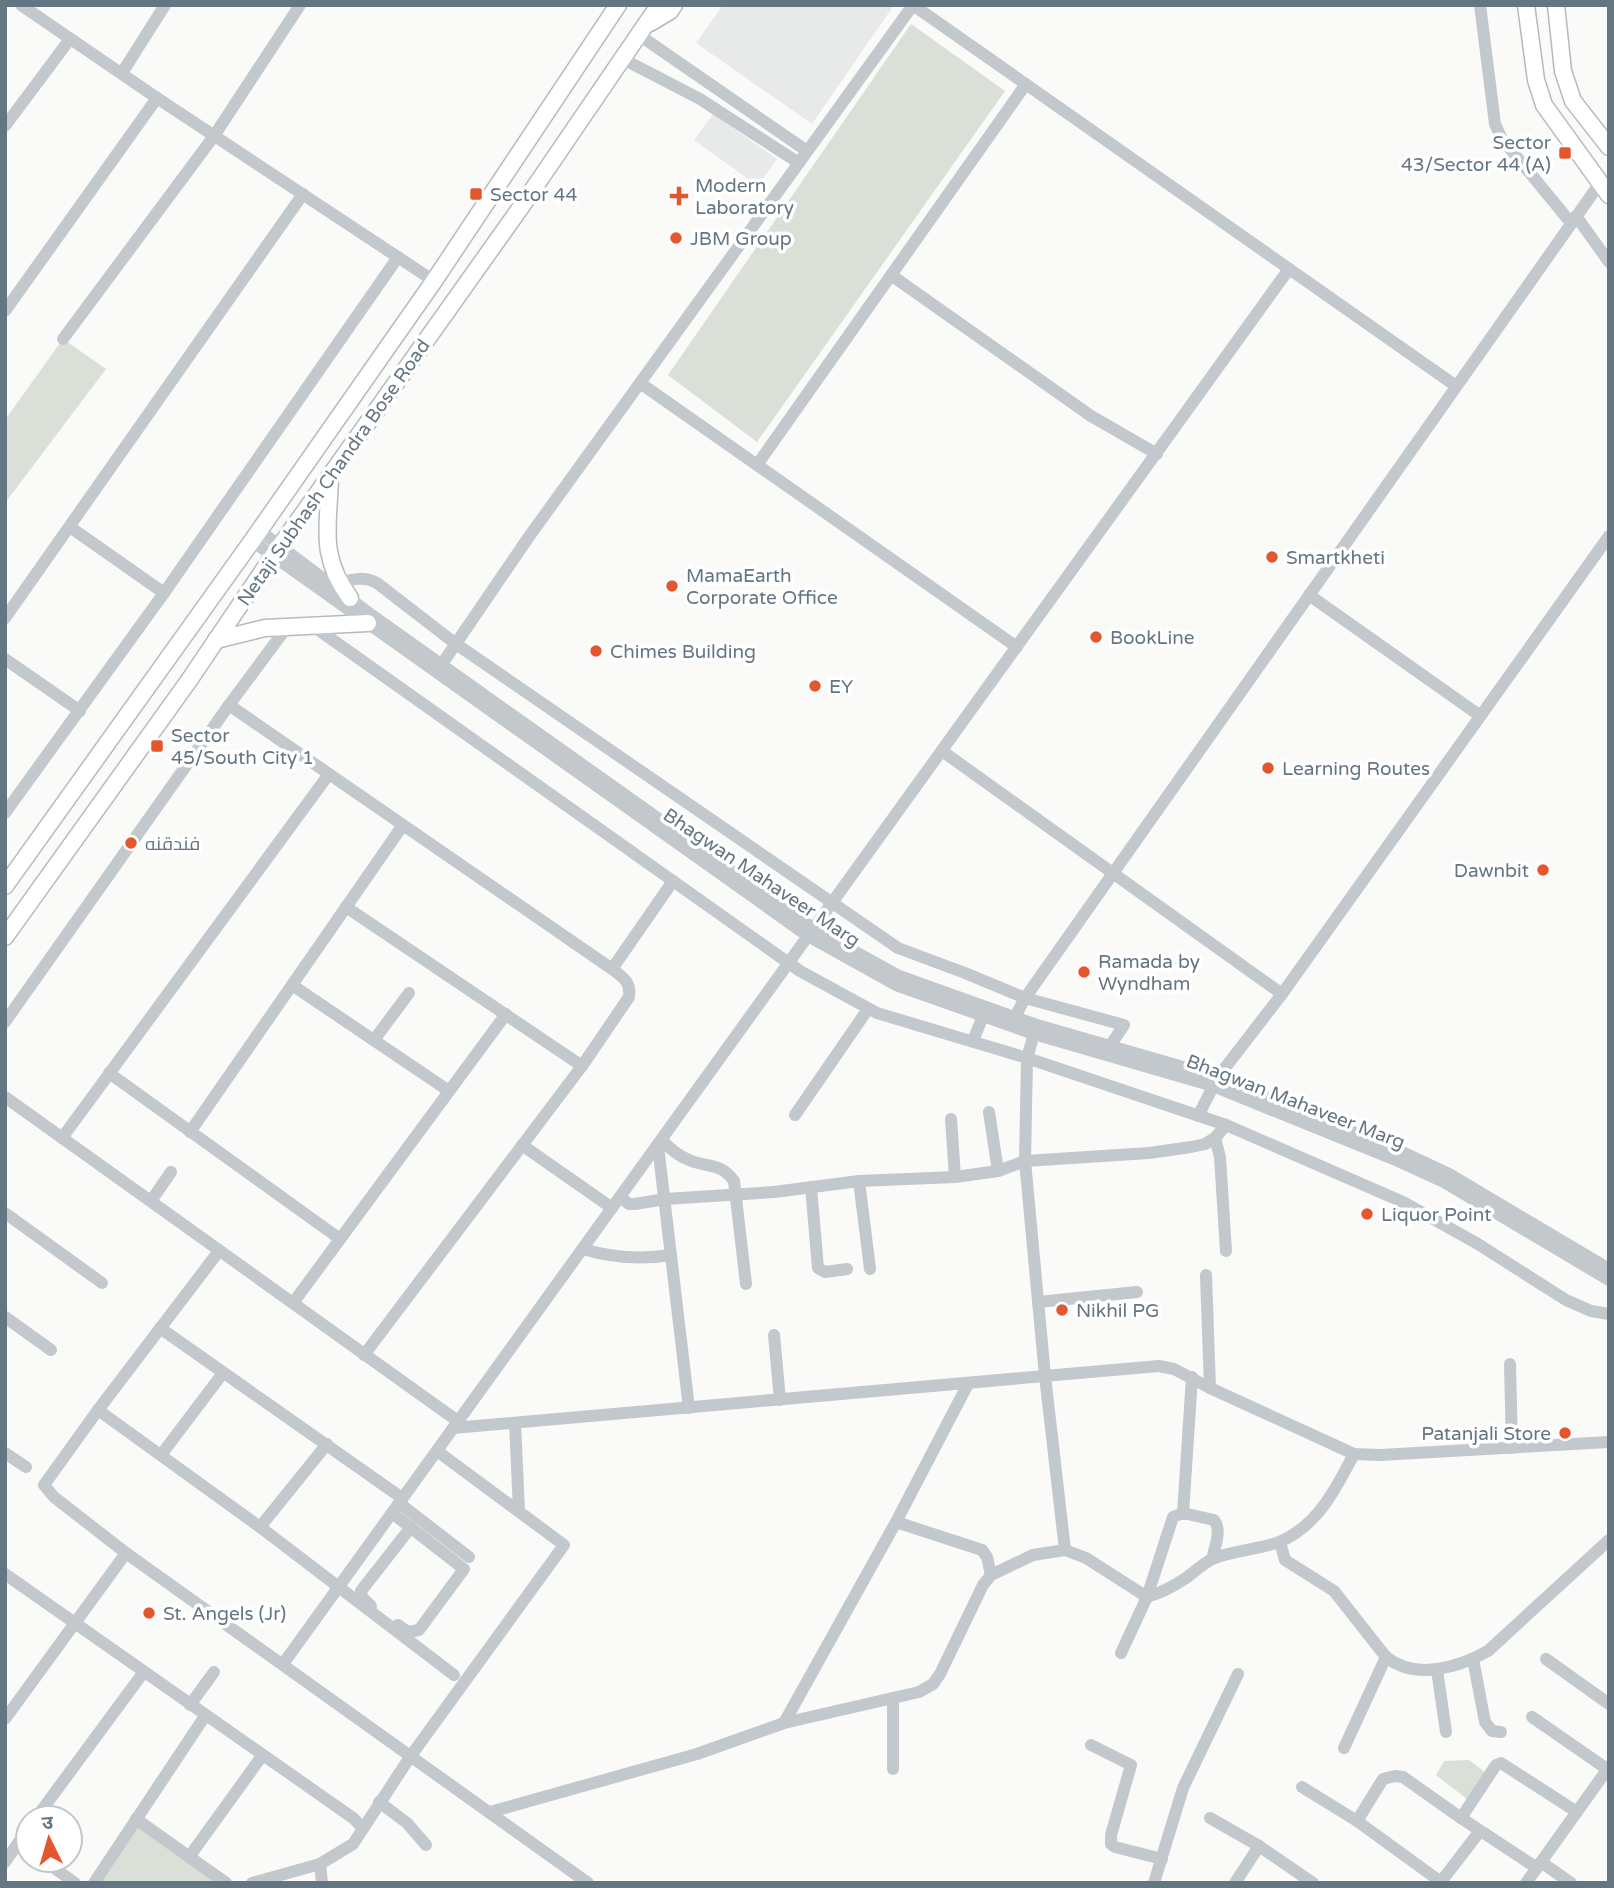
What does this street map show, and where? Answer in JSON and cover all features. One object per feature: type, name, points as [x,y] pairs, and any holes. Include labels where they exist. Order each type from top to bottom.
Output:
[{"type":"main road","name":"Netaji Subhash Chandra Bose Road","points":[[5,886],[256,536],[434,281],[618,5]]},
{"type":"main road","name":"Netaji Subhash Chandra Bose Road","points":[[5,937],[521,207],[659,5]]},
{"type":"main road","points":[[642,31],[670,11],[674,5]]},
{"type":"main road","points":[[1526,5],[1536,80],[1544,105],[1604,189]]},
{"type":"main road","points":[[1556,5],[1563,71],[1573,101],[1609,147]]},
{"type":"main road","points":[[331,428],[352,444]]},
{"type":"main road","points":[[330,476],[327,545],[333,572],[350,598]]},
{"type":"main road","points":[[216,640],[248,630],[368,623]]},
{"type":"street","points":[[21,5],[434,281]]},
{"type":"street","points":[[122,73],[165,5]]},
{"type":"street","points":[[63,339],[214,136],[300,5]]},
{"type":"street","points":[[442,664],[528,538],[913,5],[1456,386]]},
{"type":"street","points":[[1480,5],[1495,124],[1502,139],[1609,262]]},
{"type":"street","points":[[642,31],[807,151]]},
{"type":"street","points":[[5,126],[70,40]]},
{"type":"street","points":[[623,59],[700,99],[799,163]]},
{"type":"street","points":[[757,465],[1026,84]]},
{"type":"street","points":[[5,311],[157,98]]},
{"type":"street","points":[[1015,1017],[1025,998],[1574,219],[1604,189]]},
{"type":"street","points":[[5,618],[10,603],[70,527],[303,194]]},
{"type":"street","points":[[5,813],[164,593],[398,257]]},
{"type":"street","points":[[283,1664],[1289,269]]},
{"type":"street","points":[[891,275],[1091,416],[1157,454]]},
{"type":"street","points":[[640,383],[1017,647]]},
{"type":"street","points":[[70,527],[164,593]]},
{"type":"street","name":"Bhagwan Mahaveer Marg","points":[[256,536],[368,623],[811,932],[895,985],[1034,1034],[1216,1082],[1444,1182],[1609,1280]]},
{"type":"street","points":[[1198,1116],[1216,1082],[1282,994],[1609,536]]},
{"type":"street","name":"Bhagwan Mahaveer Marg","points":[[276,551],[350,598],[811,932],[899,976],[1216,1082],[1402,1152],[1449,1174],[1609,1269]]},
{"type":"street","points":[[339,583],[368,579],[456,644],[898,948],[965,972],[1025,998],[1124,1025],[1110,1046]]},
{"type":"street","points":[[1309,595],[1479,715]]},
{"type":"street","points":[[313,626],[789,962],[868,1009],[1027,1058],[1226,1125],[1403,1202],[1478,1244],[1566,1300],[1591,1311],[1609,1314]]},
{"type":"street","points":[[5,1022],[229,705],[288,627]]},
{"type":"street","points":[[5,659],[80,711]]},
{"type":"street","points":[[229,705],[612,969],[627,981],[630,988],[629,997],[582,1066],[364,1355]]},
{"type":"street","points":[[942,751],[1282,994]]},
{"type":"street","points":[[62,1138],[329,774]]},
{"type":"street","points":[[190,1132],[403,825]]},
{"type":"street","points":[[612,969],[673,881]]},
{"type":"street","points":[[346,907],[582,1066]]},
{"type":"street","points":[[292,985],[449,1091]]},
{"type":"street","points":[[374,1040],[409,993]]},
{"type":"street","points":[[795,1115],[868,1009]]},
{"type":"street","points":[[293,1303],[506,1014]]},
{"type":"street","points":[[972,1041],[983,1016]]},
{"type":"street","points":[[1034,1034],[1027,1058],[1025,1161],[1065,1550]]},
{"type":"street","points":[[109,1073],[340,1239]]},
{"type":"street","points":[[5,1097],[293,1303],[456,1425],[515,1423],[1159,1366],[1192,1377],[1210,1388],[1354,1454],[1380,1455],[1609,1442]]},
{"type":"street","points":[[989,1112],[998,1171]]},
{"type":"street","points":[[951,1119],[955,1177]]},
{"type":"street","points":[[620,1197],[635,1205],[665,1199],[737,1195],[859,1181],[955,1177],[998,1171],[1025,1161],[1149,1153],[1205,1144],[1215,1138],[1226,1125]]},
{"type":"street","points":[[1215,1138],[1220,1160],[1226,1251]]},
{"type":"street","points":[[659,1143],[689,1160],[713,1165],[727,1172],[734,1181],[746,1284]]},
{"type":"street","points":[[659,1143],[689,1408]]},
{"type":"street","points":[[522,1145],[612,1208]]},
{"type":"street","points":[[151,1201],[171,1172]]},
{"type":"street","points":[[859,1181],[870,1269]]},
{"type":"street","points":[[811,1187],[818,1268],[825,1272],[847,1269]]},
{"type":"street","points":[[5,1213],[102,1283]]},
{"type":"street","points":[[583,1249],[608,1256],[648,1258],[671,1255]]},
{"type":"street","points":[[219,1251],[44,1485],[54,1497],[126,1553],[586,1882]]},
{"type":"street","points":[[1206,1275],[1210,1388]]},
{"type":"street","points":[[1038,1302],[1137,1292]]},
{"type":"street","points":[[5,1317],[51,1350]]},
{"type":"street","points":[[160,1328],[327,1444],[398,1505],[469,1557]]},
{"type":"street","points":[[774,1335],[780,1400]]},
{"type":"street","points":[[1510,1364],[1512,1448]]},
{"type":"street","points":[[161,1455],[223,1373]]},
{"type":"street","points":[[1183,1513],[1192,1377]]},
{"type":"street","points":[[784,1723],[968,1384]]},
{"type":"street","points":[[98,1410],[454,1675]]},
{"type":"street","points":[[515,1423],[519,1511]]},
{"type":"street","points":[[260,1528],[327,1444]]},
{"type":"street","points":[[252,1883],[274,1880],[320,1864],[353,1844],[410,1757],[564,1545],[437,1451]]},
{"type":"street","points":[[5,1453],[26,1467]]},
{"type":"street","points":[[1147,1597],[1183,1580],[1212,1559],[1280,1542],[1319,1512],[1334,1492],[1354,1454]]},
{"type":"street","points":[[398,1505],[411,1527],[464,1569],[419,1630],[412,1633],[363,1600],[361,1594],[411,1527]]},
{"type":"street","points":[[1121,1653],[1147,1597],[1173,1517],[1183,1513],[1214,1520],[1218,1530],[1212,1559]]},
{"type":"street","points":[[895,1522],[982,1550],[987,1556],[991,1575]]},
{"type":"street","points":[[1280,1542],[1285,1560],[1334,1591],[1386,1657],[1395,1664],[1437,1670],[1473,1659],[1488,1651],[1609,1540]]},
{"type":"street","points":[[490,1812],[697,1754],[784,1723],[919,1692],[933,1684],[983,1585],[991,1575],[1033,1555],[1065,1550],[1086,1558],[1147,1597]]},
{"type":"street","points":[[5,1719],[126,1553]]},
{"type":"street","points":[[5,1574],[353,1818],[362,1827]]},
{"type":"street","points":[[1344,1748],[1386,1657]]},
{"type":"street","points":[[1473,1659],[1485,1722],[1492,1731],[1501,1732]]},
{"type":"street","points":[[1546,1659],[1609,1703]]},
{"type":"street","points":[[1437,1670],[1446,1732]]},
{"type":"street","points":[[190,1705],[214,1672]]},
{"type":"street","points":[[46,1804],[143,1673]]},
{"type":"street","points":[[1154,1883],[1184,1788],[1238,1674]]},
{"type":"street","points":[[893,1698],[893,1769]]},
{"type":"street","points":[[94,1883],[205,1716]]},
{"type":"street","points":[[1526,1883],[1608,1768],[1532,1717]]},
{"type":"street","points":[[1091,1745],[1131,1765],[1111,1835],[1111,1844],[1162,1859]]},
{"type":"street","points":[[189,1857],[261,1756]]},
{"type":"street","points":[[1461,1818],[1496,1765],[1501,1763],[1577,1812]]},
{"type":"street","points":[[1357,1821],[1383,1779],[1403,1777],[1480,1830],[1571,1883]]},
{"type":"street","points":[[1303,1787],[1357,1821],[1441,1882],[1480,1830]]},
{"type":"street","points":[[379,1802],[407,1823],[426,1845]]},
{"type":"street","points":[[1210,1818],[1259,1846],[1312,1883]]},
{"type":"street","points":[[136,1819],[226,1883]]},
{"type":"street","points":[[1235,1883],[1259,1846]]},
{"type":"street","points":[[320,1864],[321,1883]]},
{"type":"shaded area","points":[[723,5],[894,5],[812,124],[696,43]]},
{"type":"shaded area","points":[[911,24],[1005,91],[757,442],[668,375]]},
{"type":"shaded area","points":[[713,114],[777,159],[758,186],[694,140]]},
{"type":"shaded area","points":[[63,339],[106,369],[5,503],[5,420]]},
{"type":"shaded area","points":[[1469,1760],[1489,1775],[1467,1799],[1436,1775],[1444,1761]]},
{"type":"shaded area","points":[[136,1823],[221,1883],[96,1883]]},
{"type":"place","name":"Sector 43/Sector 44 (A)","points":[[1565,153]]},
{"type":"place","name":"Sector 44","points":[[476,194]]},
{"type":"place","name":"Modern Laboratory","points":[[679,196]]},
{"type":"place","name":"JBM Group","points":[[676,238]]},
{"type":"place","name":"Smartkheti","points":[[1272,557]]},
{"type":"place","name":"MamaEarth Corporate Office","points":[[672,586]]},
{"type":"place","name":"BookLine","points":[[1096,637]]},
{"type":"place","name":"Chimes Building","points":[[596,651]]},
{"type":"place","name":"EY","points":[[815,686]]},
{"type":"place","name":"Sector 45/South City 1","points":[[157,746]]},
{"type":"place","name":"Learning Routes","points":[[1268,768]]},
{"type":"place","name":"فندقنه","points":[[131,843]]},
{"type":"place","name":"Dawnbit","points":[[1543,870]]},
{"type":"place","name":"Ramada by Wyndham","points":[[1084,972]]},
{"type":"place","name":"Liquor Point","points":[[1367,1214]]},
{"type":"place","name":"Nikhil PG","points":[[1062,1310]]},
{"type":"place","name":"Patanjali Store","points":[[1565,1433]]},
{"type":"place","name":"St. Angels (Jr)","points":[[149,1613]]}]
